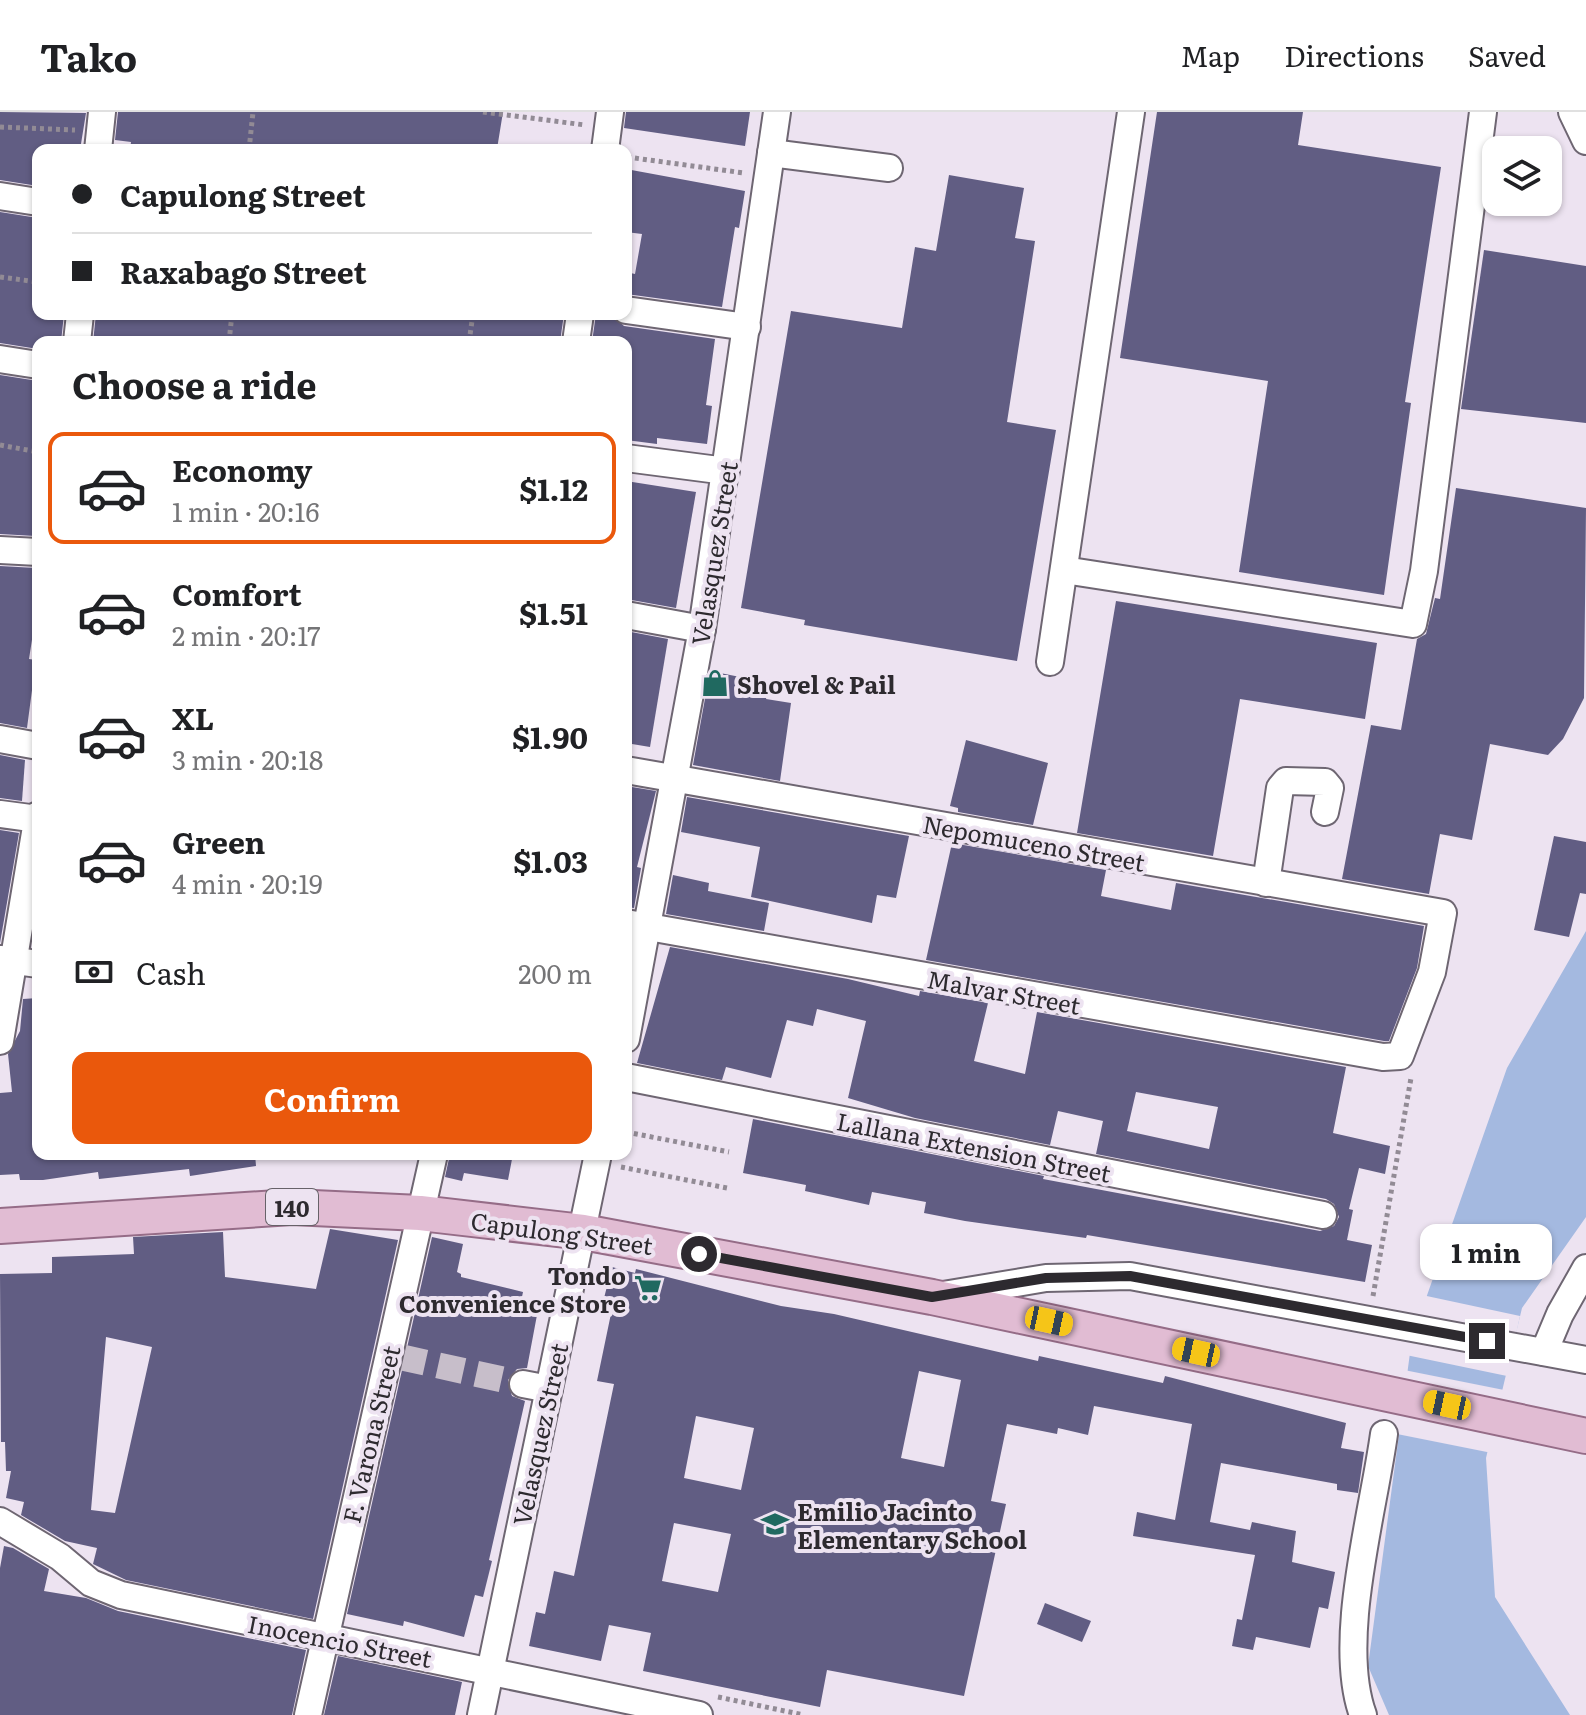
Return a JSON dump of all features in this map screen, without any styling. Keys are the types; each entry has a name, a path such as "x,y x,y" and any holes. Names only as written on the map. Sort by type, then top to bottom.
{"main road":[{"name":"Capulong Street","path":"0,1226 292,1207 420,1213 583,1232 932,1297 1586,1436"}],"street":[{"name":"Velasquez Street","path":"632,982 638,926 677,779 702,629 777,112"},
{"path":"1050,662 1131,112"},
{"path":"1064,570 1413,624 1424,571 1483,112"},
{"path":"1572,112 1586,141"},
{"path":"770,165 889,168"},
{"path":"0,196 32,201"},
{"path":"632,311 747,327"},
{"path":"0,359 32,364"},
{"path":"632,459 726,471"},
{"path":"0,550 32,552"},
{"path":"632,616 702,629"},
{"path":"0,739 32,745"},
{"name":"Nepomuceno Street","path":"632,771 1443,913 1432,972 1392,1056"},
{"path":"1266,883 1280,788 1286,781 1325,782 1330,788 1325,812"},
{"path":"0,814 32,817"},
{"path":"0,1041 17,961 32,858"},
{"name":"Malvar Street","path":"638,926 1392,1056"},
{"name":"Lallana Extension Street","path":"632,1078 1323,1215"},
{"name":"F. Varona Street","path":"308,1715 394,1356 433,1160"},
{"name":"Velasquez Street","path":"481,1715 491,1670 536,1386 583,1232 597,1160"},
{"path":"1544,1352 1560,1314 1586,1268"},
{"path":"932,1297 1046,1278 1130,1276 1586,1360"},
{"path":"1363,1715 1353,1674 1355,1609 1384,1434"},
{"name":"Inocencio Street","path":"0,1521 60,1557 91,1583 121,1595 699,1715"}],"path":[{"path":"250,144 253,112"},
{"path":"483,112 607,130"},
{"path":"0,127 100,131"},
{"path":"632,157 770,165"},
{"path":"0,277 32,281"},
{"path":"0,445 32,451"},
{"path":"1369,1320 1411,1075 1392,1056"},
{"path":"632,1133 729,1152"},
{"path":"606,1160 727,1188"}],"water":[{"path":"1586,931 1586,1217 1522,1308 1486,1458 1495,1597 1570,1715 1389,1715 1368,1666 1412,1338 1507,1068"}],"pier":[{"path":"1422,1295 1520,1316 1507,1376 1406,1355 1408,1337"},
{"path":"1404,1370 1504,1390 1492,1453 1397,1434"}],"building":[{"path":"0,112 86,113 81,144 32,144 32,185 0,180"},
{"path":"118,112 503,112 498,144 131,144 115,140"},
{"path":"626,112 750,112 745,146 624,128"},
{"path":"1157,112 1303,112 1298,145 1441,167 1405,402 1411,403 1384,595 1239,572 1268,381 1120,358"},
{"path":"632,170 745,191 739,228 735,227 722,307 632,295 632,273 635,274 642,234 632,233"},
{"path":"949,175 1024,188 1015,238 1035,241 1007,422 1056,430 1017,661 804,625 805,620 741,608 791,311 902,328 915,247 936,251"},
{"path":"0,212 32,217 32,320 63,320 62,336 32,336 32,348 0,343"},
{"path":"1484,250 1586,266 1586,423 1461,409"},
{"path":"95,320 563,320 561,336 94,336"},
{"path":"595,320 618,320 624,326 715,339 706,405 712,406 707,444 657,438 657,444 632,441 632,336 593,336"},
{"path":"0,375 32,380 32,536 0,534"},
{"path":"632,482 696,492 676,608 632,600"},
{"path":"1456,488 1586,508 1584,698 1563,739 1548,755 1490,744 1472,840 1440,834 1429,894 1342,879 1371,725 1401,730 1417,639 1426,634 1435,598 1440,599"},
{"path":"0,566 32,568 29,659 32,659 32,690 27,728 0,723"},
{"path":"1116,601 1377,643 1365,719 1240,699 1213,856 1077,833"},
{"path":"632,632 668,639 650,747 632,744"},
{"path":"710,671 770,683 766,699 791,703 780,781 693,765"},
{"path":"966,740 1048,763 1033,825 958,812 958,808 950,806"},
{"path":"0,755 25,760 22,801 0,798"},
{"path":"632,787 656,791 637,867 641,868 634,908"},
{"path":"687,797 909,836 896,898 877,895 872,923 751,897 760,847 681,832"},
{"path":"0,830 19,833 0,943"},
{"path":"1554,836 1586,842 1586,894 1580,893 1569,937 1534,930"},
{"path":"952,843 1106,870 1101,896 1171,910 1176,883 1424,926 1417,968 1389,1041 1384,1041 926,960"},
{"path":"673,875 709,883 708,891 769,903 764,931 666,914"},
{"path":"670,947 848,979 919,996 920,991 988,1003 974,1061 1025,1074 1037,1012 1346,1067 1333,1133 1390,1146 1385,1174 1359,1168 1349,1209 1353,1210 1347,1240 1372,1245 1365,1282 1087,1235 1086,1238 965,1221 924,1213 926,1202 872,1192 869,1205 805,1191 806,1185 743,1173 753,1119 1044,1176 1043,1179 1320,1231 1334,1226 1339,1217 1334,1204 1326,1199 1096,1154 1103,1121 1058,1111 1050,1145 915,1118 848,1098 866,1021 817,1009 813,1026 787,1020 771,1078 726,1067 722,1080 637,1063","holes":["1136,1092 1218,1107 1209,1149 1127,1131"]},
{"path":"32,998 32,1160 256,1160 256,1166 190,1176 189,1169 99,1179 98,1172 43,1180 20,1180 19,1174 0,1175 0,1093 12,1092 8,1054 20,1031 23,999"},
{"path":"449,1160 512,1160 508,1180 464,1173 462,1181 445,1177"},
{"path":"330,1229 398,1240 313,1619 126,1580 93,1564 97,1548 65,1541 21,1515 24,1502 6,1498 11,1471 6,1471 5,1442 1,1442 0,1274 52,1273 52,1257 134,1254 133,1237 223,1232 225,1277 316,1289","holes":["106,1337 152,1347 115,1513 91,1510"]},
{"path":"432,1237 463,1244 457,1272 461,1277 523,1292 519,1311 537,1315 527,1368 517,1369 508,1380 512,1396 525,1401 483,1597 475,1595 464,1637 404,1621 403,1626 347,1614"},
{"name":"Emilio Jacinto Elementary School","path":"612,1267 635,1273 636,1269 781,1306 834,1314 1038,1361 1039,1356 1163,1383 1165,1376 1346,1423 1341,1448 1364,1452 1358,1493 1337,1490 1337,1484 1221,1463 1210,1522 1250,1530 1252,1522 1296,1531 1292,1562 1335,1572 1328,1609 1319,1607 1310,1648 1256,1637 1253,1650 1232,1646 1237,1619 1242,1620 1255,1555 1133,1536 1137,1512 1175,1520 1192,1424 1094,1406 1088,1435 1058,1428 1057,1434 1007,1424 991,1501 1006,1504 964,1696 827,1670 820,1707 643,1671 651,1633 609,1625 601,1661 529,1646 536,1612 545,1614 554,1571 574,1576 614,1384 597,1381 613,1304 603,1302","holes":["919,1371 961,1380 944,1467 901,1458","696,1416 754,1428 741,1490 684,1478","674,1523 731,1534 718,1592 662,1581"]},
{"path":"4,1546 49,1569 44,1591 86,1598 118,1611 306,1650 292,1715 0,1715 0,1568"},
{"path":"1045,1603 1091,1621 1082,1642 1037,1624"},
{"path":"338,1656 462,1682 455,1715 324,1715"}],"tunnel":[{"path":"400,1357 523,1384"}],"place":[{"name":"Shovel & Pail","path":"715,683"},
{"name":"Tondo Convenience Store","path":"648,1288"},
{"name":"Emilio Jacinto Elementary School","path":"775,1524"}],"route":[{"path":"699,1254 932,1297 1046,1278 1130,1276 1487,1341"}]}
